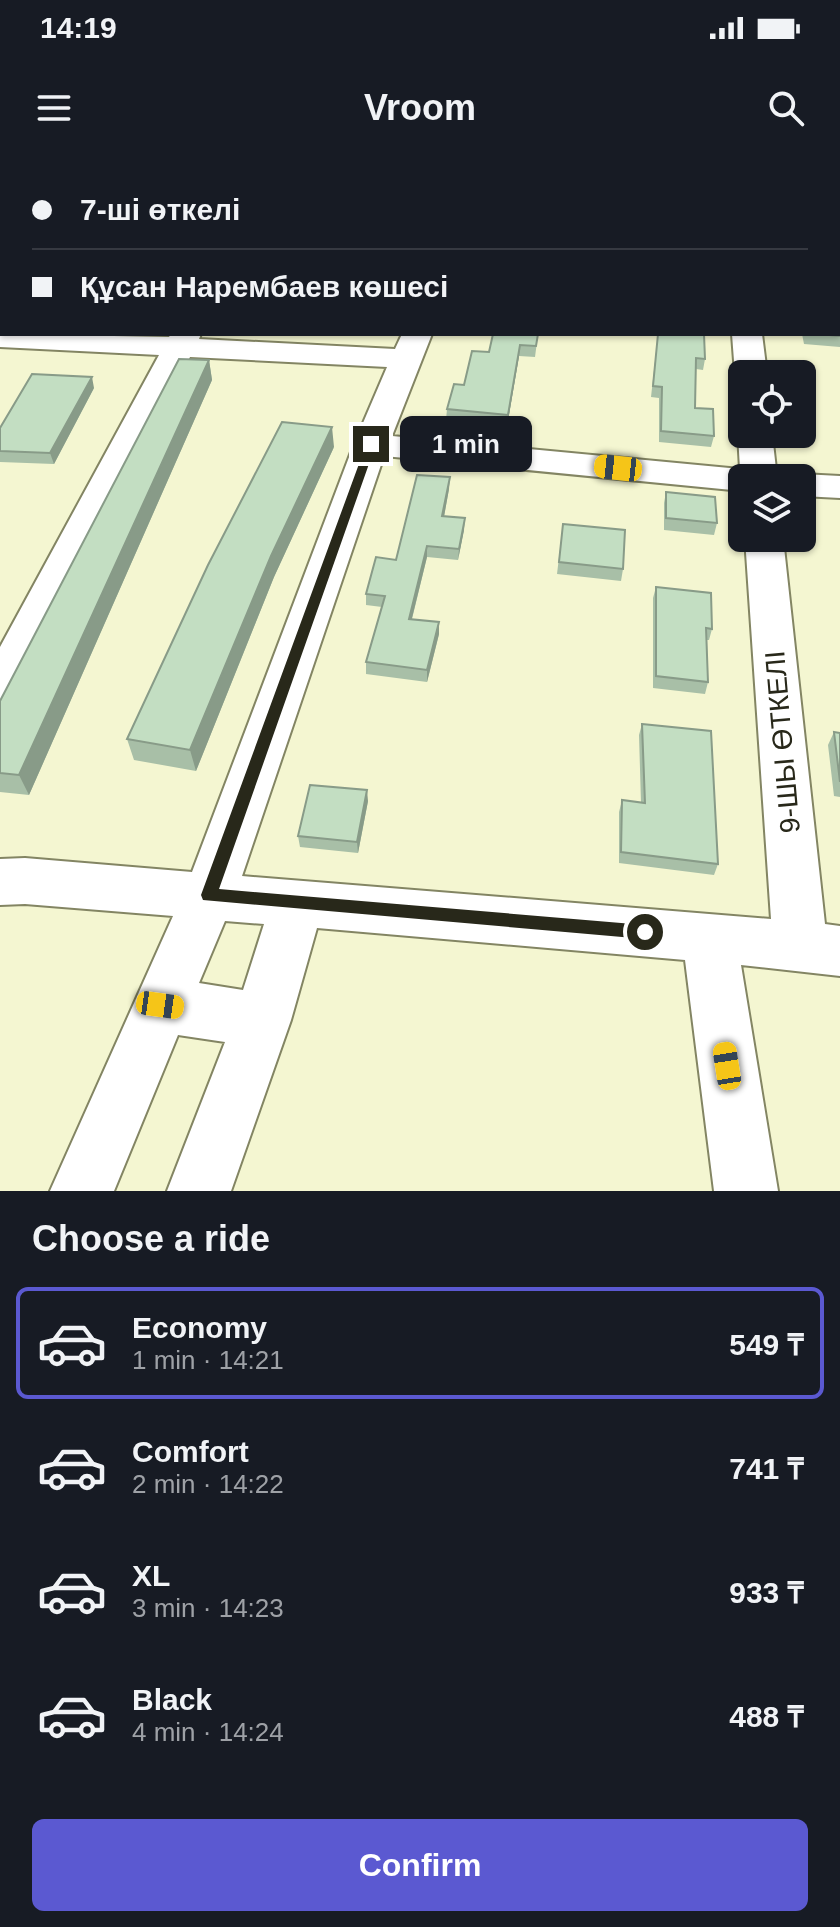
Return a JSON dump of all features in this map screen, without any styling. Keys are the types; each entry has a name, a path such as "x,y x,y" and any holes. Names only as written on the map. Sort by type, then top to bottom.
{"street":[{"path":"747,336 750,360"},
{"path":"0,338 412,347 371,444 209,895 82,1191"},
{"path":"0,688 184,340"},
{"path":"371,444 728,479"},
{"path":"816,486 840,487"},
{"name":"9-ШЫ ӨТКЕЛІ","path":"766,552 820,949"},
{"path":"0,882 25,881 209,895 820,949"},
{"path":"199,1191 262,1020 297,904"},
{"path":"709,937 746,1191"},
{"path":"160,1005 262,1020"}],"building":[{"path":"493,336 538,336 536,346 520,345 508,415 447,409 454,384 464,385 472,351 489,352"},
{"path":"658,336 704,336 705,359 696,358 695,408 713,409 714,436 661,431 662,387 653,386"},
{"path":"179,359 209,360 19,775 0,773 0,701"},
{"path":"32,374 92,377 50,453 0,451 0,428"},
{"path":"282,422 332,427 271,556 190,750 127,739 208,565"},
{"path":"417,475 450,477 442,516 465,518 459,549 427,546 409,619 439,622 427,670 366,662 385,596 366,594 376,557 396,560"},
{"path":"666,492 715,497 717,523 666,518"},
{"path":"563,524 625,530 623,569 559,562"},
{"path":"656,587 711,593 712,629 706,628 708,682 656,676"},
{"path":"642,724 711,731 718,864 621,852 622,800 645,803"},
{"path":"834,732 840,733 840,782"},
{"path":"310,785 367,790 357,842 298,836"}],"route":[{"path":"371,444 209,895 645,932"}]}
